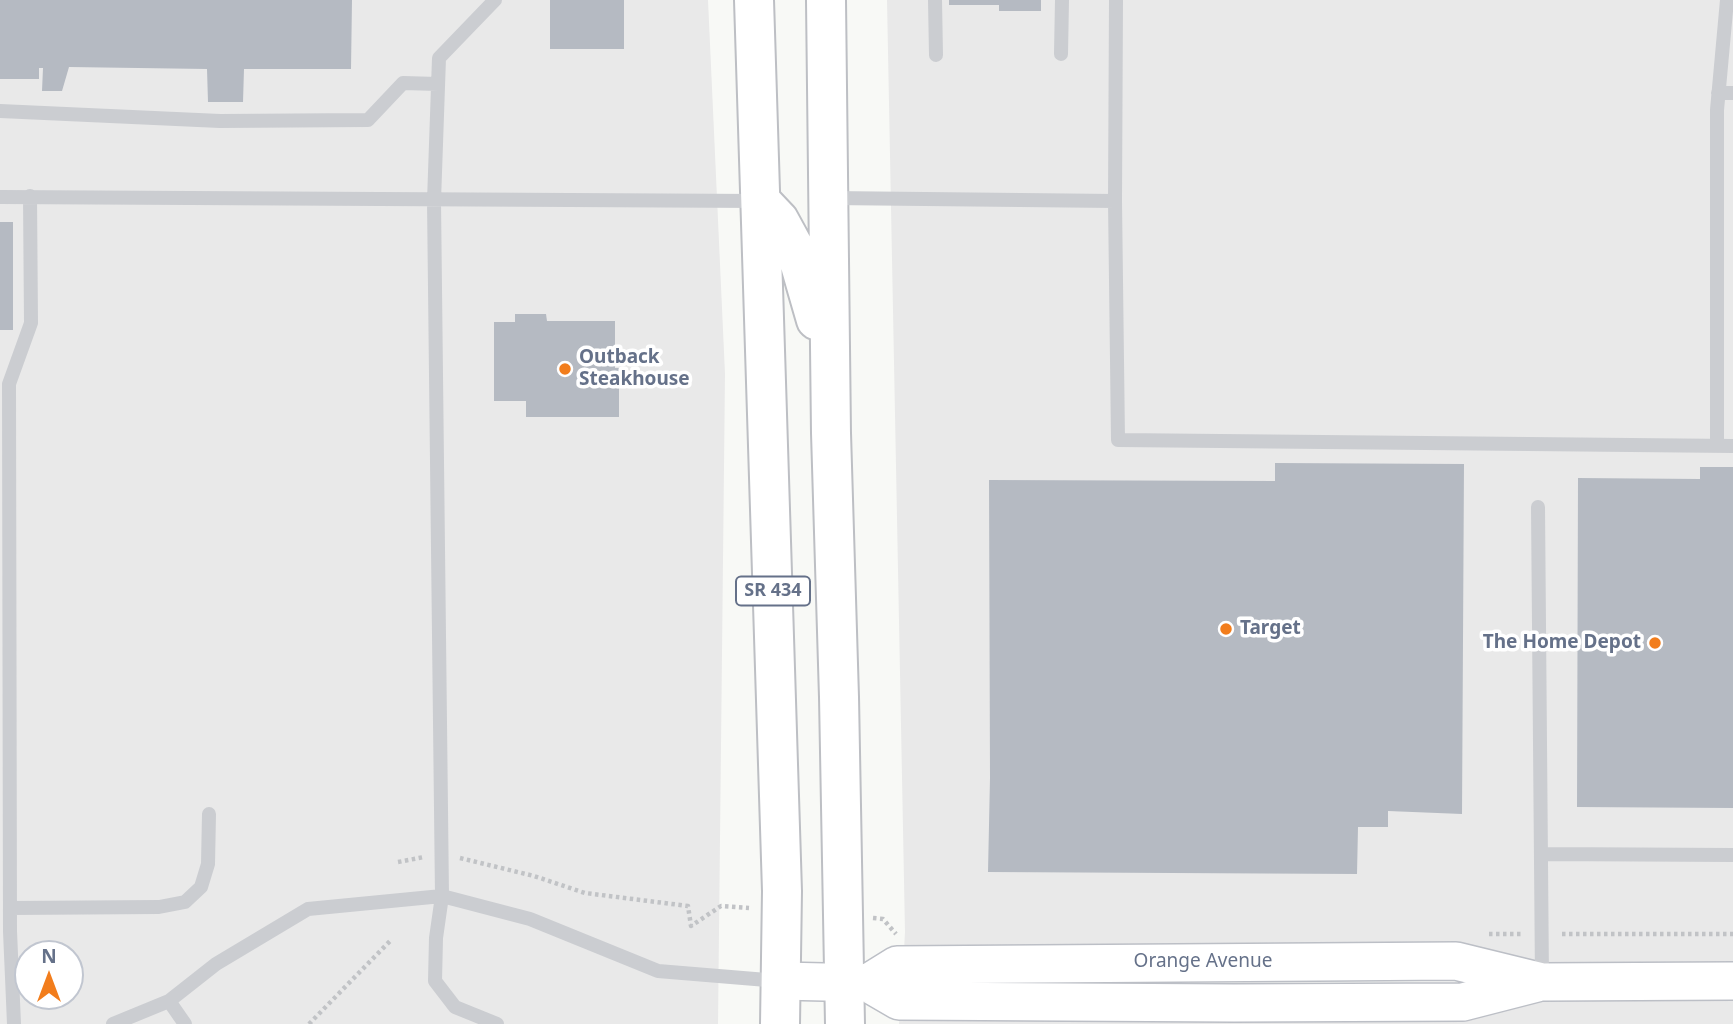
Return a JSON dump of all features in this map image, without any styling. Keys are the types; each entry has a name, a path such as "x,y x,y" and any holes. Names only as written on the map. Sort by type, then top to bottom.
{"main road":[{"name":"SR 434","path":"754,0 781,877 780,1024"},
{"name":"SR 434","path":"826,0 830,365 856,983 845,1024"},
{"path":"761,201 779,220 796,251 830,365"}],"street":[{"name":"Orange Avenue","path":"856,983 897,965 1443,961 1456,961 1542,982"},
{"name":"Orange Avenue","path":"781,981 856,983 899,1001 1234,1008 1463,1002 1542,982 1733,981"}],"lane":[{"path":"495,0 439,58 434,201 442,896 436,938 435,981 455,1007 497,1024"},
{"path":"935,0 936,55"},
{"path":"1061,54 1062,0"},
{"path":"1116,0 1118,440 1733,446"},
{"path":"1717,446 1727,0"},
{"path":"0,111 220,121 368,120 403,83 438,84"},
{"path":"14,1024 10,908 9,384 32,323 30,196"},
{"path":"0,197 761,201"},
{"path":"828,198 1115,201"},
{"path":"1538,507 1542,982"},
{"path":"10,908 159,907 185,902 201,887 208,864 209,814"},
{"path":"1541,854 1733,855"},
{"path":"113,1024 169,1001 216,964 308,909 442,896 530,919 658,971 781,981"},
{"path":"169,1001 185,1024"}],"path":[{"path":"398,862 427,857"},
{"path":"468,858 585,893 688,906 691,926 721,906"},
{"path":"309,1024 391,939"}],"shaded area":[{"path":"0,0 708,0 725,374 718,1024 0,1024"},
{"path":"887,0 1733,0 1733,966 903,968 905,932"},
{"path":"1733,998 1733,1024 899,1024 901,1000"}],"building":[{"path":"0,0 352,0 351,69 244,69 243,102 208,102 207,69 69,67 62,91 42,91 43,68 39,68 39,79 0,79"},
{"path":"550,0 624,0 624,49 550,49"},
{"path":"949,0 1041,0 1041,11 999,11 999,5 949,5"},
{"path":"0,222 13,222 13,330 0,330"},
{"path":"515,314 546,314 547,321 615,321 619,417 526,417 526,401 494,401 494,322 515,322"},
{"name":"Target","path":"1275,463 1464,464 1462,814 1388,811 1388,827 1358,827 1357,874 988,872 989,480 1275,481"},
{"name":"The Home Depot","path":"1700,467 1733,467 1733,808 1577,807 1578,478 1700,479"}],"place":[{"name":"Outback Steakhouse","path":"565,369"},
{"name":"Target","path":"1226,629"},
{"name":"The Home Depot","path":"1655,643"}]}
